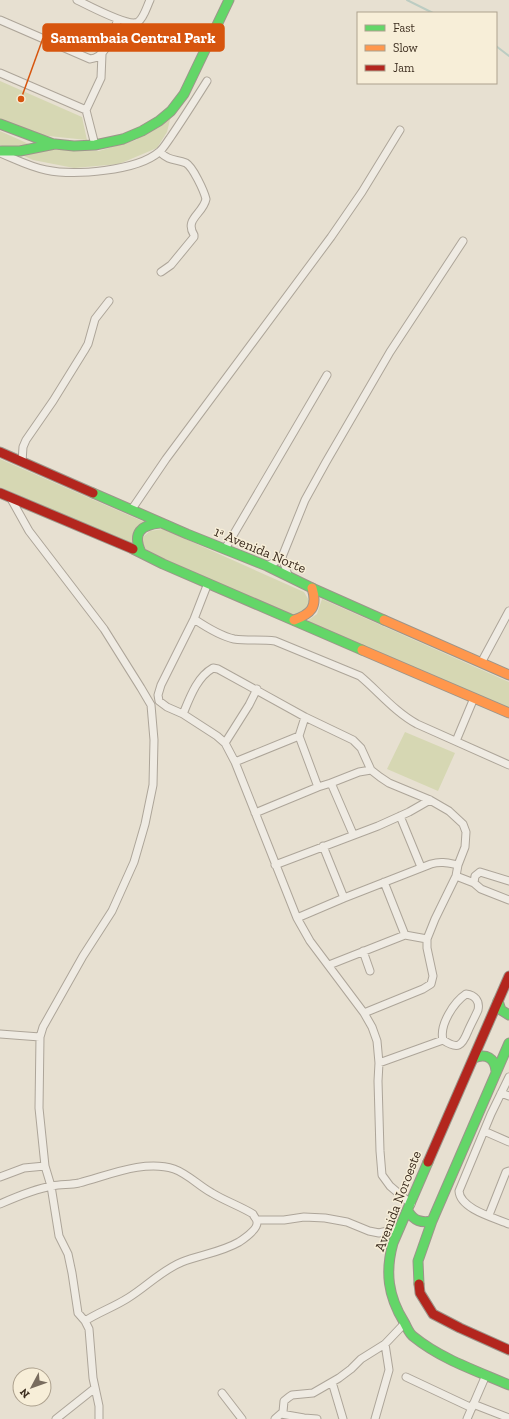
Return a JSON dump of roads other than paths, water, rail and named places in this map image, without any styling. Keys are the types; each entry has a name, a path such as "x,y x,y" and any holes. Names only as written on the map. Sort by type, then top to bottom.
{"street":[{"path":"77,0 130,23 138,22 142,18 150,0"},
{"path":"0,124 55,144 74,146 95,145 123,139 142,131 159,121 171,111 184,94 228,0"},
{"path":"95,145 86,110 101,78 102,54 118,19"},
{"path":"0,20 86,58 94,58 102,54"},
{"path":"0,73 86,110"},
{"path":"0,152 33,166 47,170 78,172 100,171 134,164 160,152 180,124 207,81"},
{"path":"132,509 176,446 331,237 362,192 400,130"},
{"path":"0,152 20,151 55,144"},
{"path":"160,152 165,158 190,166 206,199 204,205 191,223 191,230 194,237 171,265 161,272"},
{"path":"267,566 282,557 307,495 390,352 463,241"},
{"path":"22,462 23,447 26,440 53,401 84,351 88,344 95,319 109,301"},
{"path":"225,549 327,375"},
{"name":"1ᵃ Avenida Norte","path":"0,452 132,509 160,523 288,575 312,588 509,675"},
{"path":"0,492 509,713"},
{"path":"10,497 29,531 104,629 151,705 154,740 153,785 145,824 134,862 112,911 83,956 43,1027 40,1037 39,1108 45,1166 51,1186 59,1236 68,1254 78,1313 85,1321 89,1329 95,1388 99,1406 99,1419"},
{"path":"141,552 137,544 137,535 145,526 160,523"},
{"path":"282,557 288,575"},
{"path":"208,583 194,619 161,685 158,695 159,701 167,707 183,714 217,736 225,743 235,762 297,918 310,941 364,1013 372,1027 377,1041 382,1175 410,1208 413,1218 418,1222 432,1220"},
{"path":"294,620 305,616 312,608 315,600 312,588"},
{"path":"481,663 509,611"},
{"path":"194,619 225,636 244,640 261,639 275,641 360,676 404,717 509,765"},
{"path":"183,714 200,679 213,668 225,672 305,717 353,740 361,748 371,770 389,783 430,800 448,810 463,824 466,832 465,847 458,865 456,876 438,912 427,939 427,948 433,969 431,984 423,989 364,1013"},
{"path":"225,743 257,690"},
{"path":"456,742 474,698"},
{"path":"151,705 159,701"},
{"path":"305,717 299,736 318,786"},
{"path":"235,762 299,736"},
{"path":"255,813 318,786 332,783 359,772 371,770"},
{"path":"332,783 353,834"},
{"path":"275,865 400,816 430,800"},
{"path":"400,816 421,867"},
{"path":"323,846 344,898"},
{"path":"297,918 421,867 438,862 458,865"},
{"path":"474,883 475,876 480,872 509,881"},
{"path":"456,876 474,883 481,889 509,900"},
{"path":"384,882 405,935"},
{"path":"329,965 405,935 427,939"},
{"path":"363,951 370,971"},
{"name":"Avenida Noroeste","path":"509,976 429,1158 410,1208 393,1243 390,1254 388,1276 396,1309 412,1336 435,1352 509,1385"},
{"path":"466,994 474,996 479,1005 464,1042 456,1046 443,1040 443,1029 455,1002 466,994"},
{"path":"498,1001 501,1010 509,1016"},
{"path":"0,1034 40,1037"},
{"path":"379,1063 443,1040"},
{"path":"509,1043 432,1220 418,1261 420,1292 433,1314 509,1350"},
{"path":"474,1058 478,1056 487,1056 494,1062 496,1071"},
{"path":"509,1077 459,1190 459,1194 464,1203 470,1208 509,1224"},
{"path":"501,1094 509,1096"},
{"path":"484,1131 509,1142"},
{"path":"0,1177 24,1168 45,1166"},
{"path":"0,1204 51,1186 71,1185 109,1173 148,1166 173,1169 211,1193 253,1214 257,1220 255,1229 240,1242 181,1262 161,1274 128,1298 85,1321"},
{"path":"489,1215 508,1170"},
{"path":"257,1220 284,1220 304,1217 325,1218 347,1222 369,1232 379,1233 400,1228"},
{"path":"278,1417 283,1412 284,1401 289,1397 292,1395 313,1393 332,1382 351,1369 362,1359 385,1344 404,1324"},
{"path":"375,1419 389,1370 385,1344"},
{"path":"467,1419 486,1375"},
{"path":"406,1377 473,1406 506,1418"},
{"path":"332,1382 343,1419"},
{"path":"56,1419 95,1388"},
{"path":"222,1392 242,1419"},
{"path":"278,1417 317,1419"}],"waterway":[{"path":"407,0 431,12"},
{"path":"497,47 509,56"}],"place":[{"name":"Samambaia Central Park","path":"21,99"}]}
